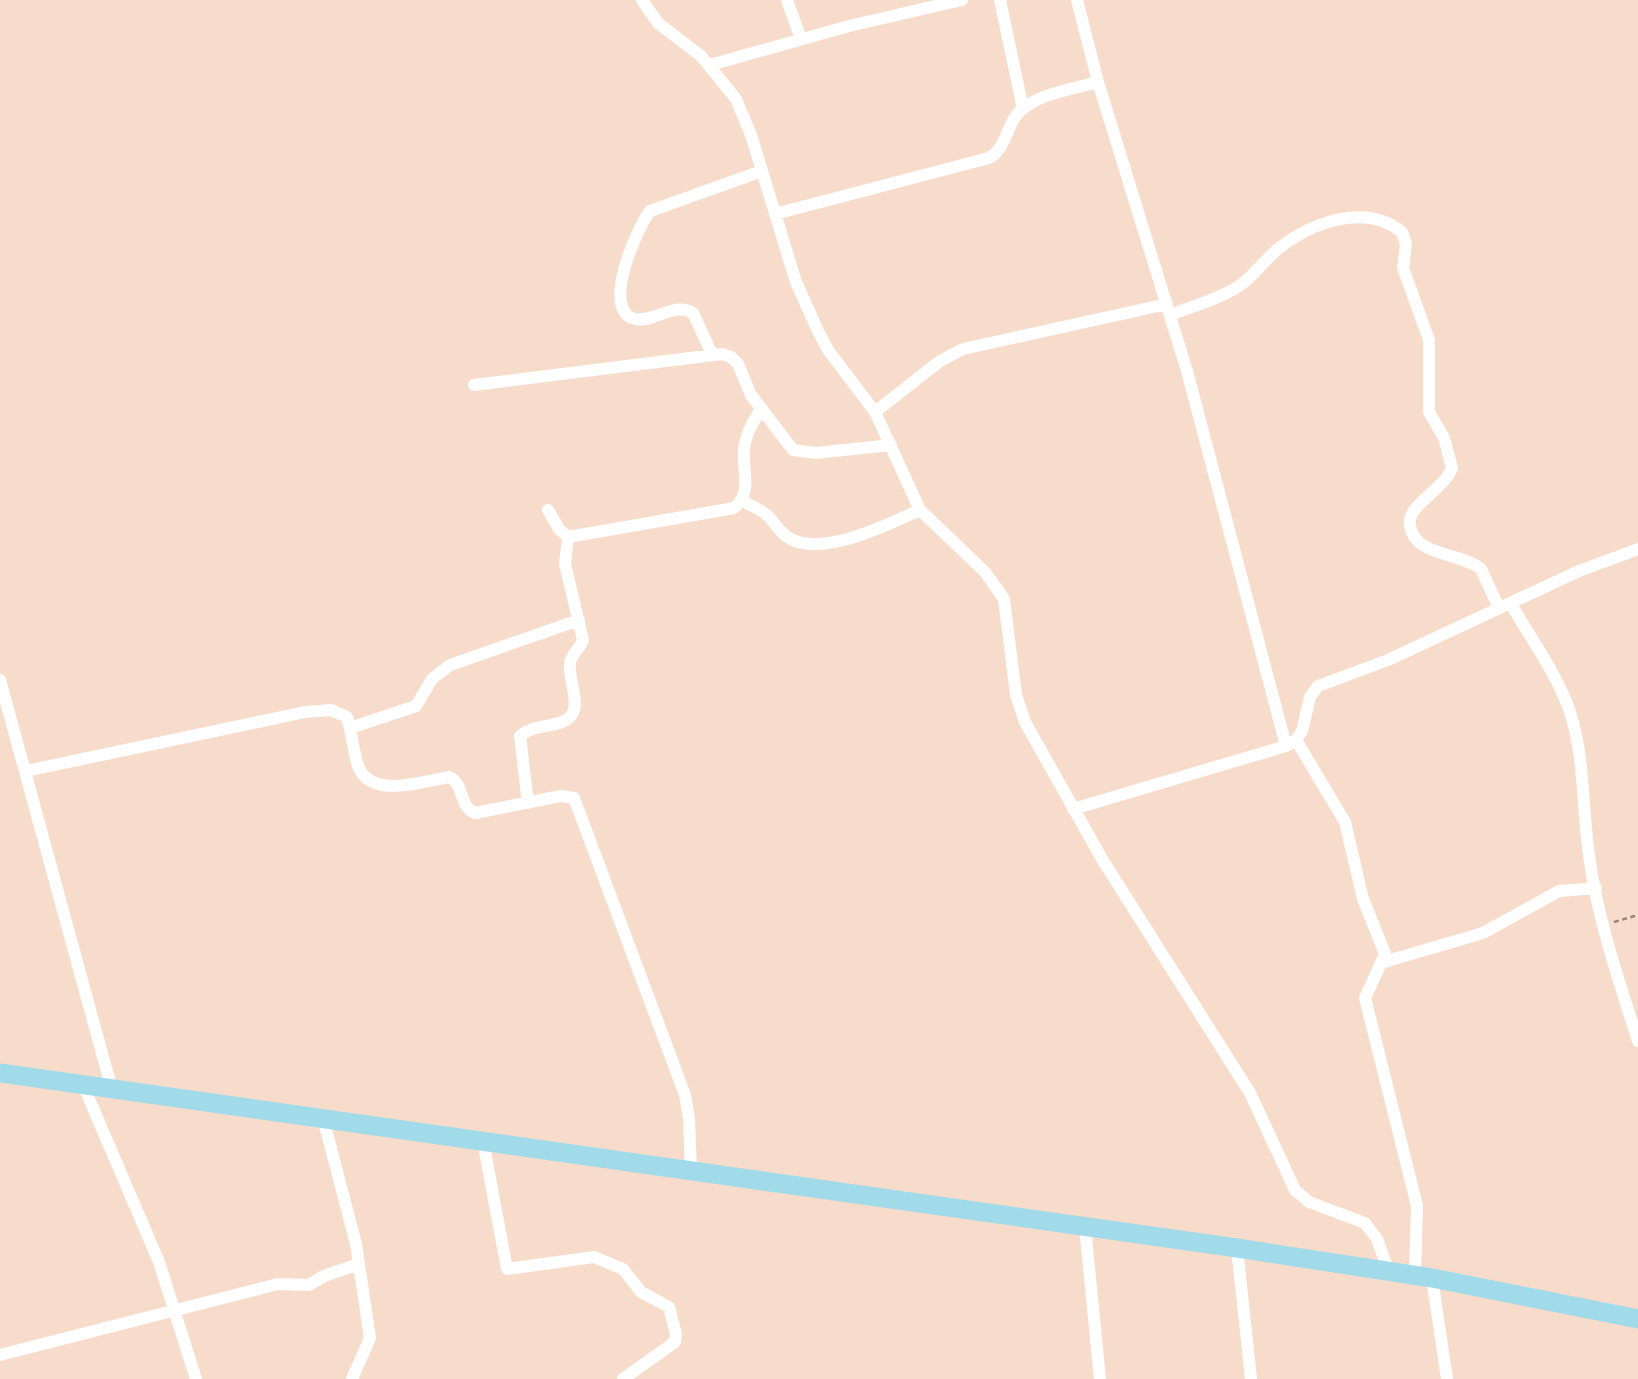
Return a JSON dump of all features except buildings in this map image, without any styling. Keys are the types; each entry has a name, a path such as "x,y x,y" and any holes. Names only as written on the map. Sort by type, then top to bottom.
{"main road":[{"path":"0,1073 1237,1248 1423,1277 1638,1320"}],"street":[{"path":"642,0 658,23 710,65 736,99 762,171 796,282 817,329 828,350 875,412 920,510 985,572 1004,599 1020,707 1073,809 1188,1000 1250,1093 1295,1190 1309,1202 1365,1223 1377,1239 1389,1272"},
{"path":"787,0 801,39"},
{"path":"710,65 801,39 962,0"},
{"path":"1000,0 1023,109"},
{"path":"1077,0 1098,82 1169,309 1291,743 1345,822 1363,899 1383,944 1384,962 1365,998 1417,1206 1423,1277 1447,1379"},
{"path":"775,214 989,158 1001,148 1015,117 1023,109 1046,98 1098,82"},
{"path":"712,355 693,313 688,310 680,309 640,319 625,313 620,305 621,281 642,221 650,211 762,171"},
{"path":"875,412 940,361 963,349 1169,309 1240,285 1279,248 1323,223 1355,218 1384,223 1402,232 1406,244 1403,268 1429,340 1427,403 1448,448 1452,467 1443,485 1413,509 1409,519 1410,529 1421,544 1466,560 1480,569 1557,683 1570,713 1595,888 1638,1041"},
{"path":"474,385 669,363 712,355 732,357 761,409 786,442 802,453 891,445"},
{"path":"548,510 559,530 568,537 652,520 721,511 742,501 746,491 746,440 761,409"},
{"path":"742,501 769,517 785,536 802,543 831,542 871,531 920,510"},
{"path":"528,803 520,736 533,728 564,722 573,714 569,666 583,640 565,564 568,537"},
{"path":"1073,809 1291,743 1306,720 1310,697 1318,687 1388,660 1578,571 1638,549"},
{"path":"350,728 408,711 416,706 432,679 450,665 579,620"},
{"path":"0,680 112,1090"},
{"path":"26,771 305,712 342,712 350,728 362,775 374,783 409,785 449,777 458,785 465,806 475,813 561,796 574,797 685,1096 689,1119 691,1171"},
{"path":"1384,962 1483,933 1559,891 1595,888"},
{"path":"84,1087 159,1262 196,1379"},
{"path":"323,1118 347,1206 359,1264 370,1343 352,1379"},
{"path":"483,1141 507,1269 582,1256 594,1257 624,1269 641,1292 669,1307 676,1334 675,1342 623,1379"},
{"path":"1085,1227 1100,1379"},
{"path":"1237,1248 1251,1379"},
{"path":"0,1355 278,1284 309,1285 324,1276 359,1264"}],"path":[{"path":"1604,925 1638,915"}]}
